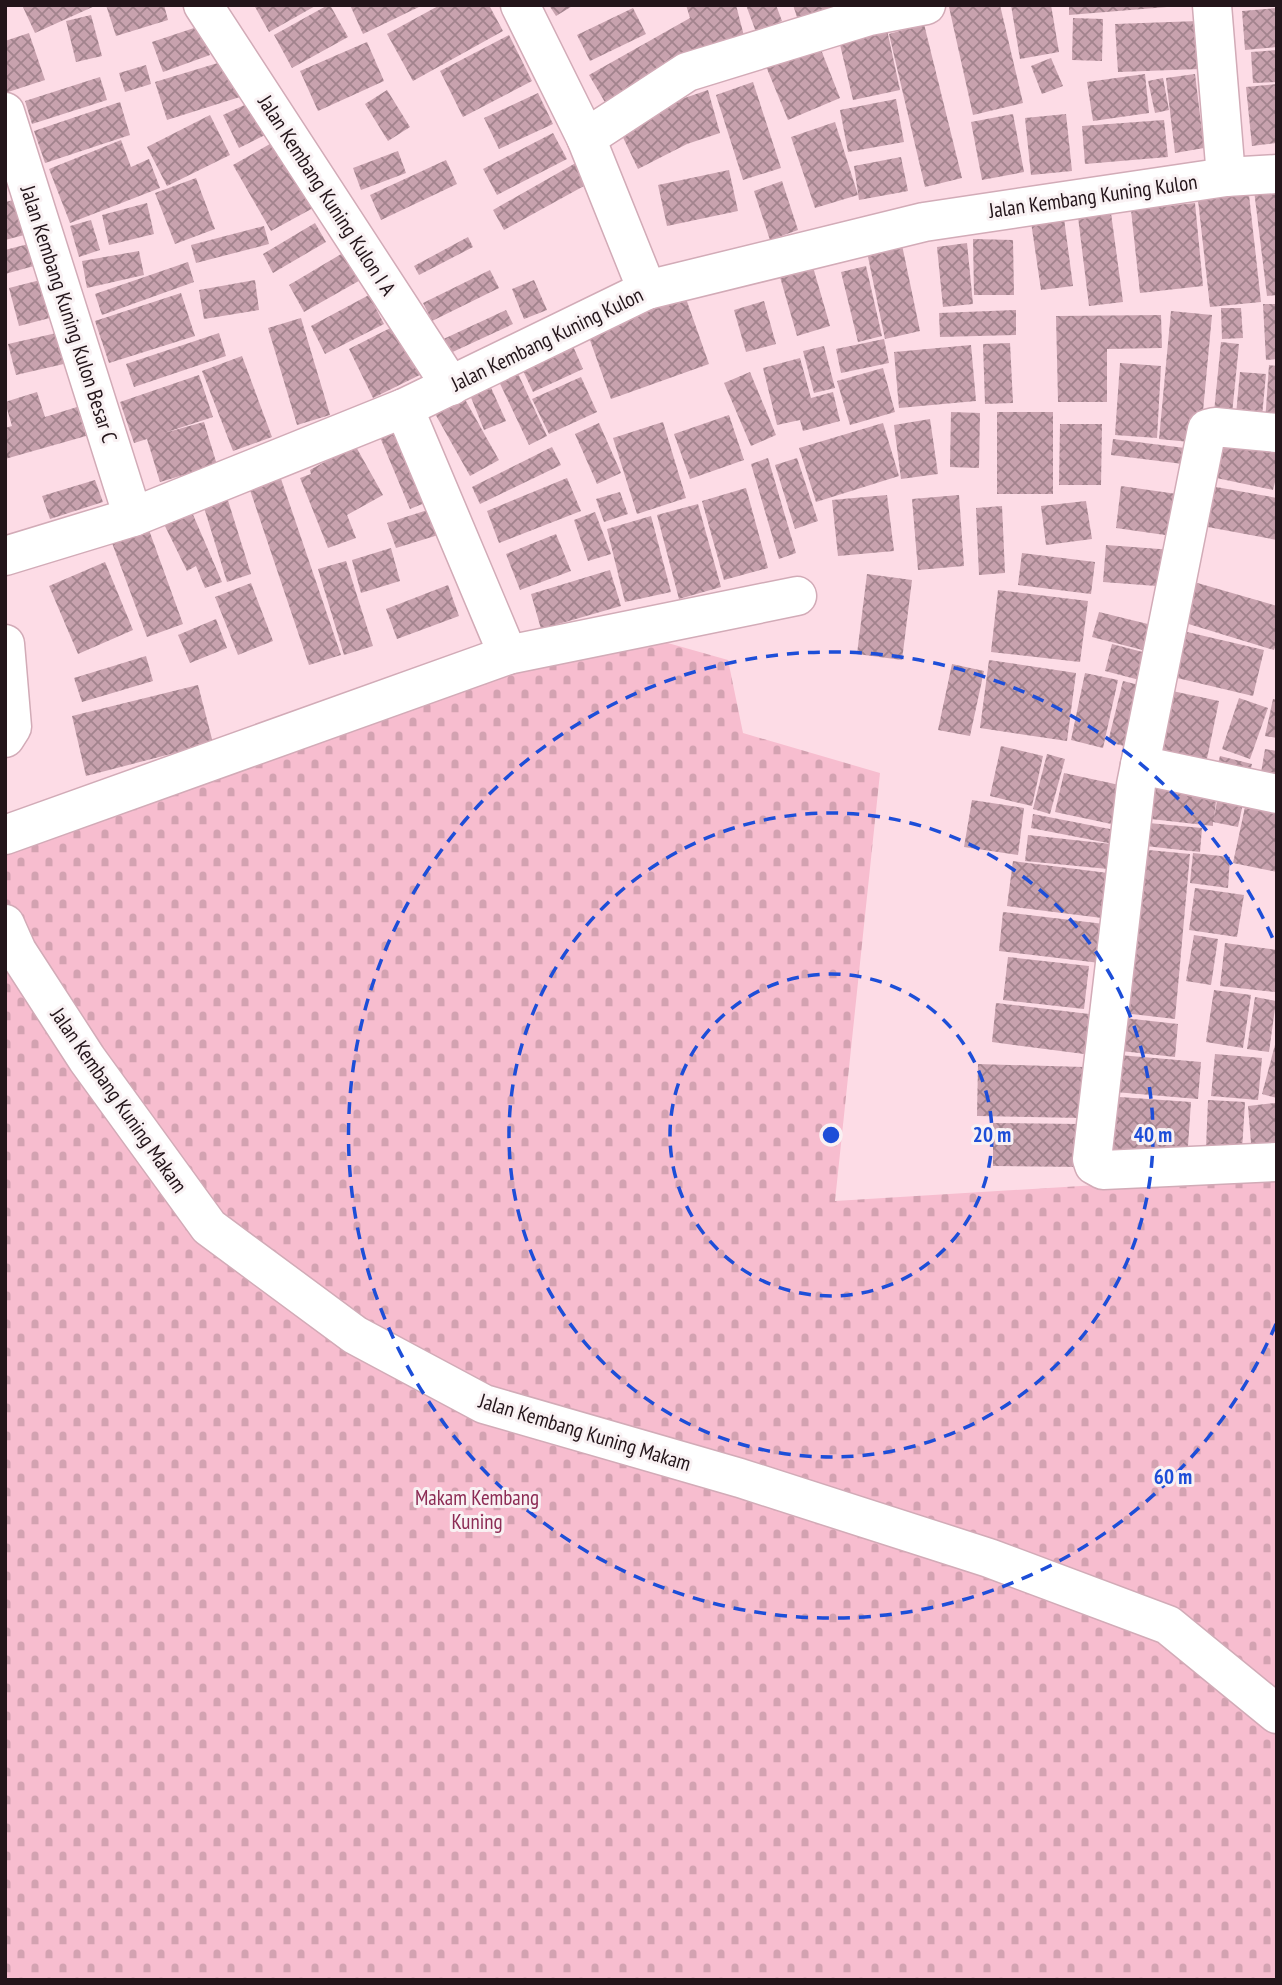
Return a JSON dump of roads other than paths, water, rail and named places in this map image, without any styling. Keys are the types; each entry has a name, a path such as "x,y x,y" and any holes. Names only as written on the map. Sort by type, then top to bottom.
{"street":[{"name":"Jalan Kembang Kuning Kulon I A","path":"203,5 451,386"},
{"path":"520,5 586,138 647,289"},
{"path":"586,138 687,72 869,16 926,5"},
{"path":"1212,5 1226,177"},
{"name":"Jalan Kembang Kuning Kulon Besar C","path":"5,112 133,517"},
{"name":"Jalan Kembang Kuning Kulon","path":"5,556 133,517 404,408 647,289 924,222 1226,177 1277,174"},
{"path":"404,408 508,655"},
{"path":"1277,433 1215,427 1207,429 1140,765 1094,1165 1103,1170 1277,1163"},
{"path":"5,835 508,655 797,596"},
{"path":"5,644 8,732"},
{"path":"1140,765 1277,794"},
{"name":"Jalan Kembang Kuning Makam","path":"9,945 87,1059 209,1227 355,1335 484,1404 740,1478 989,1558 1168,1625 1277,1714"}],"park label":[{"name":"Makam Kembang Kuning","path":"477,1509"}]}
